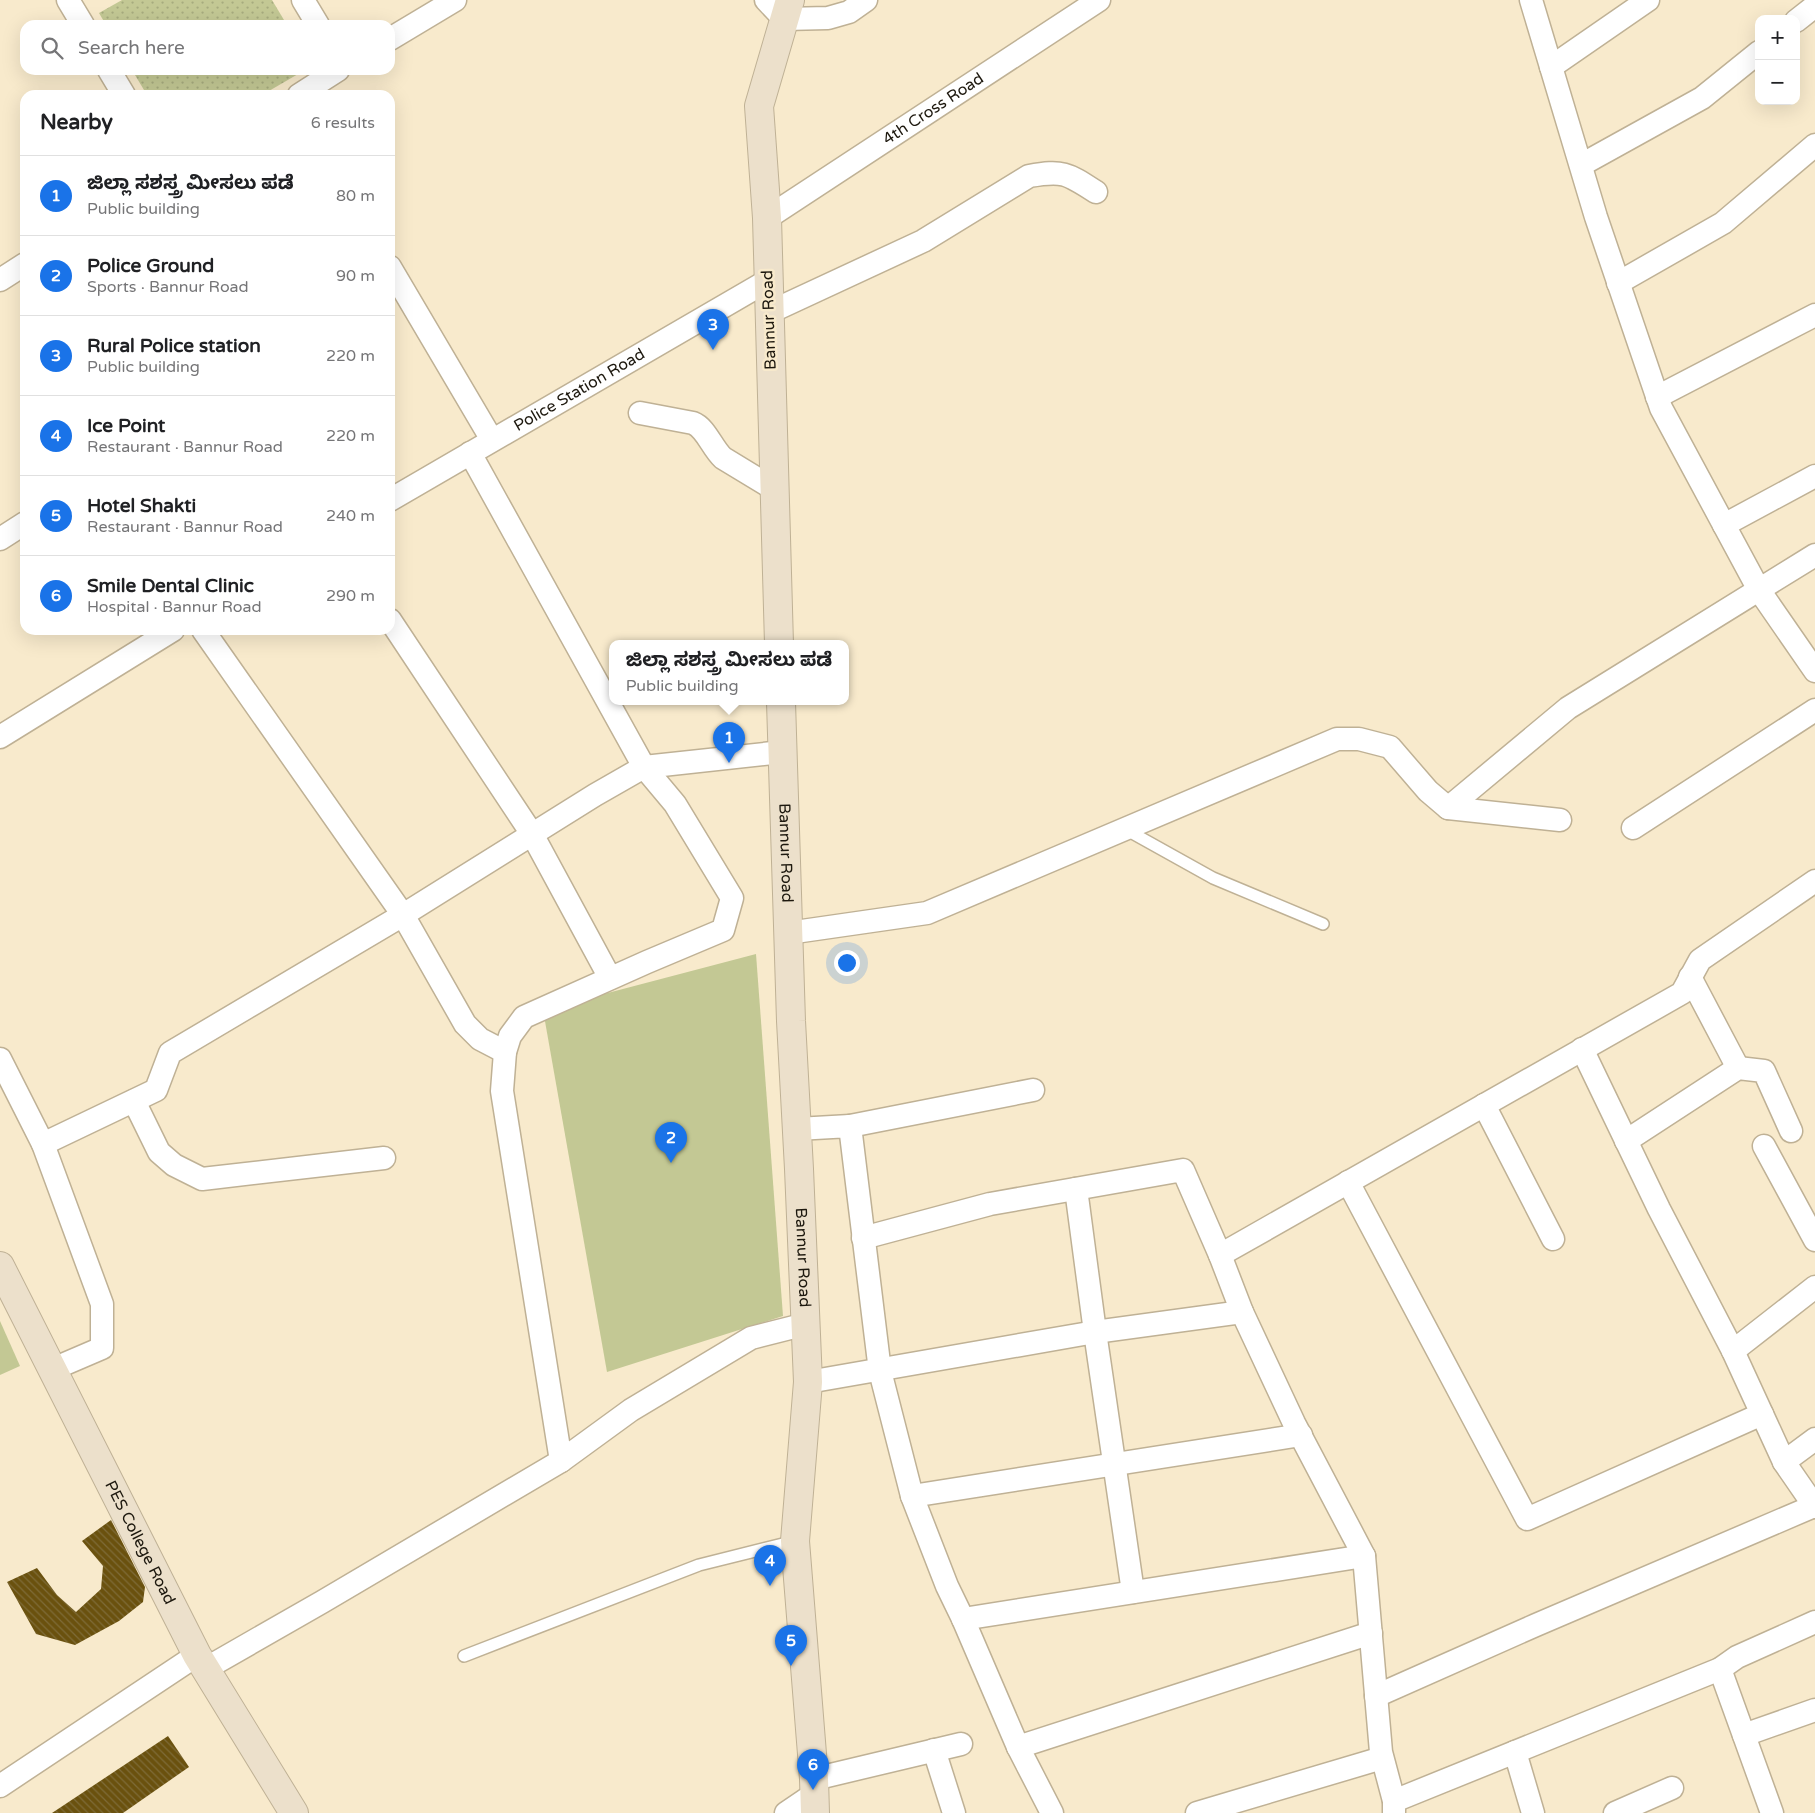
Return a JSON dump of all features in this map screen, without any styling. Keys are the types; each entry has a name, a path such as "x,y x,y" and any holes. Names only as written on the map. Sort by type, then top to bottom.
{"main road":[{"name":"Bannur Road","path":"779,640 767,281 767,218 759,106 780,6"},
{"name":"Bannur Road","path":"781,705 788,933 808,1382 795,1541 814,1795"},
{"name":"PES College Road","path":"0,1266 201,1662 294,1813"}],"street":[{"path":"68,0 80,20"},
{"path":"303,0 315,20"},
{"path":"395,36 456,0"},
{"path":"780,6 828,18 849,12 866,0"},
{"name":"4th Cross Road","path":"767,218 1099,0"},
{"path":"1531,0 1618,283 1661,408 1759,590 1815,671"},
{"path":"1551,67 1648,0"},
{"path":"1800,19 1815,6"},
{"path":"1581,165 1702,98 1755,55"},
{"path":"112,75 121,90"},
{"path":"306,90 330,75"},
{"path":"1618,283 1723,223 1815,145"},
{"path":"768,314 923,241 1028,176 1049,172 1070,175 1096,192"},
{"path":"0,280 20,267"},
{"path":"395,275 492,440"},
{"name":"Police Station Road","path":"395,497 767,281"},
{"path":"1657,398 1815,315"},
{"path":"640,413 699,425 722,458 774,489"},
{"path":"470,453 609,703"},
{"path":"1724,525 1815,476"},
{"path":"0,539 20,526"},
{"path":"1448,808 1568,708 1815,555"},
{"path":"395,628 532,834 610,978"},
{"path":"0,737 165,635"},
{"path":"207,635 403,915 465,1024 480,1039 505,1052"},
{"path":"561,1461 502,1092 505,1052 510,1036 524,1017 723,930 732,898 675,804 644,766 610,705"},
{"path":"1633,828 1815,710"},
{"path":"788,933 927,913 1337,739 1360,739 1390,747 1428,790 1448,808 1560,820"},
{"path":"43,1144 156,1090 170,1053 403,915 644,766 782,752"},
{"path":"1220,1255 1682,992 1700,960 1813,888"},
{"path":"1690,977 1738,1068"},
{"path":"1376,1696 1536,1625 1815,1507 1784,1462 1733,1351 1659,1209 1582,1049"},
{"path":"0,1059 43,1144 102,1304 102,1348 52,1369"},
{"path":"1626,1141 1738,1068 1764,1071 1791,1131"},
{"path":"797,1129 850,1126 1033,1090"},
{"path":"134,1100 159,1152 174,1166 202,1179 384,1158"},
{"path":"1484,1105 1554,1239"},
{"path":"850,1126 880,1371 912,1496 947,1586 1018,1748 1052,1813"},
{"path":"1764,1146 1815,1240"},
{"path":"863,1238 990,1204 1183,1170 1220,1255 1242,1312 1300,1435 1364,1556 1382,1758 1394,1807 1515,1752 1720,1669 1736,1657 1815,1622"},
{"path":"1348,1182 1527,1519 1762,1414"},
{"path":"1076,1189 1133,1592"},
{"path":"1733,1351 1815,1287"},
{"path":"808,1382 880,1371 1095,1332 1242,1312"},
{"path":"0,1786 201,1662 322,1602 561,1461 630,1410 751,1338 806,1324"},
{"path":"912,1496 1300,1435"},
{"path":"1784,1462 1815,1439"},
{"path":"963,1619 1364,1556"},
{"path":"1018,1748 1371,1633"},
{"path":"1720,1669 1772,1813"},
{"path":"1744,1735 1815,1710"},
{"path":"786,1813 814,1795 934,1750 961,1744"},
{"path":"934,1750 954,1813"},
{"path":"1515,1752 1533,1813"},
{"path":"1197,1813 1382,1758"},
{"path":"1615,1813 1672,1788"}],"lane":[{"path":"1124,829 1213,878 1323,924"},
{"path":"464,1656 698,1565 795,1541"}],"green space":[{"path":"122,0 272,0 284,20 103,20 99,13"},
{"path":"135,75 296,75 271,90 144,90"},
{"path":"756,954 783,1316 607,1372 543,1010"},
{"path":"0,1321 20,1366 0,1375"}],"building":[{"path":"111,1520 145,1587 143,1602 119,1621 75,1645 36,1634 7,1582 37,1568 57,1595 76,1612 101,1589 103,1566 82,1541"},
{"path":"168,1736 189,1767 123,1813 52,1813"}],"place":[{"name":"Rural Police station","path":"713,350"},
{"name":"ಜಿಲ್ಲಾ ಸಶಸ್ತ್ರ ಮೀಸಲು ಪಡೆ","path":"729,763"},
{"name":"Police Ground","path":"671,1163"},
{"name":"Ice Point","path":"770,1586"},
{"name":"Hotel Shakti","path":"791,1666"},
{"name":"Smile Dental Clinic","path":"813,1790"}]}
